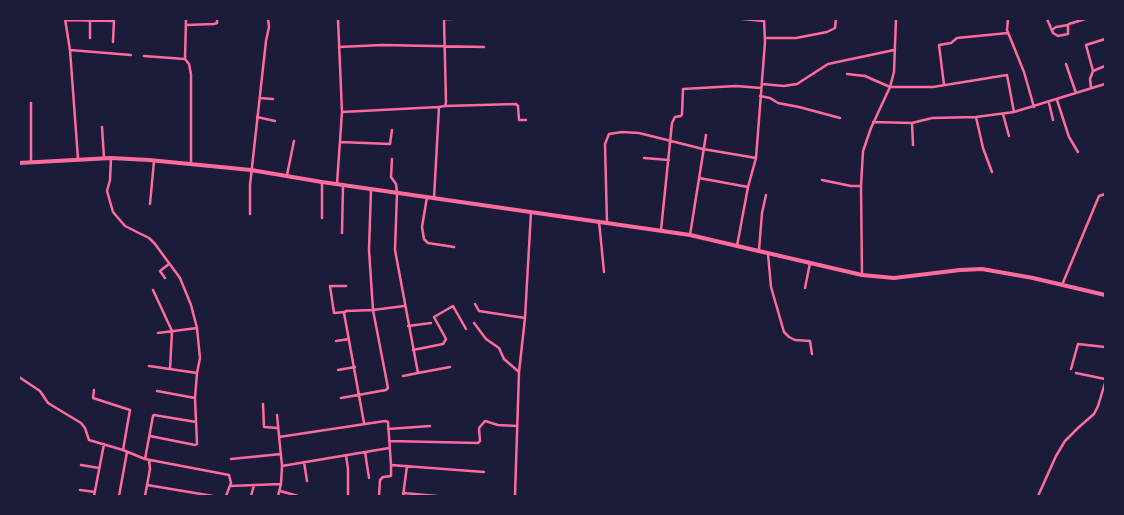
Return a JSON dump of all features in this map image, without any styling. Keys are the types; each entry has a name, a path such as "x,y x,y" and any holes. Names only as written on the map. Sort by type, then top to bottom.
{"main road":[{"path":"19,162 110,158 251,170 322,182 661,230 768,252 862,275 894,278 982,269 1010,273 1105,295"}],"street":[{"path":"186,19 186,59 192,74 191,164"},
{"path":"186,25 217,24 217,19"},
{"path":"250,214 251,170 269,27 268,19"},
{"path":"337,184 342,112 338,19"},
{"path":"445,106 444,19 452,19"},
{"path":"737,246 748,187 756,158 765,38 764,20 744,19"},
{"path":"765,38 796,38 827,32 835,28 836,19"},
{"path":"862,275 861,186 863,151 894,72 896,19"},
{"path":"1008,19 1008,33 1024,72 1034,107"},
{"path":"1047,19 1054,36 1066,35 1068,25"},
{"path":"1052,30 1056,27 1085,19"},
{"path":"78,159 70,50 65,20 114,20 113,42"},
{"path":"90,20 90,38"},
{"path":"944,85 939,45 951,43 957,38 1008,33"},
{"path":"1094,71 1086,45 1105,39"},
{"path":"339,47 484,47"},
{"path":"70,50 130,55"},
{"path":"762,84 784,86 797,84 828,64 894,50"},
{"path":"144,56 186,59"},
{"path":"1066,64 1076,93"},
{"path":"1092,88 1090,79 1094,71 1105,66"},
{"path":"847,74 867,76 890,86 944,85 1007,75 1014,112"},
{"path":"873,122 912,122 932,118 1003,114 1049,103 1105,84"},
{"path":"661,230 673,119 682,114 683,89 736,86 761,88"},
{"path":"760,96 770,98 778,103 840,118"},
{"path":"260,98 273,99"},
{"path":"1058,100 1069,137 1078,152"},
{"path":"31,103 31,162"},
{"path":"1049,103 1053,120"},
{"path":"342,112 516,104 518,106 518,120 526,120"},
{"path":"434,198 439,108"},
{"path":"1003,114 1009,136"},
{"path":"257,117 275,121"},
{"path":"976,117 983,148 992,172"},
{"path":"912,122 913,146"},
{"path":"102,126 104,158"},
{"path":"340,142 390,144 392,142 392,130"},
{"path":"607,223 605,144 608,134 622,132 639,133 703,149 756,158"},
{"path":"690,235 706,135"},
{"path":"287,175 294,141"},
{"path":"110,158 110,180 107,191 113,212 125,226 149,238 155,244 184,284 197,328 200,358 195,398 197,444 150,436"},
{"path":"644,158 669,160"},
{"path":"392,159 391,177 396,184 395,250 418,373"},
{"path":"150,204 154,161"},
{"path":"699,178 748,187"},
{"path":"822,180 851,186 861,186"},
{"path":"322,182 322,218"},
{"path":"342,233 343,185"},
{"path":"341,398 386,390 388,388 373,310 369,250 371,189"},
{"path":"1062,285 1099,196 1105,194"},
{"path":"759,250 762,213 766,195"},
{"path":"426,197 422,227 424,239 428,243 454,246"},
{"path":"515,496 519,372 525,318 531,212"},
{"path":"599,221 604,272"},
{"path":"768,252 772,287 784,332 792,339 810,341 812,354"},
{"path":"805,288 810,263"},
{"path":"165,278 160,271 169,264"},
{"path":"346,286 330,286 334,313 404,306"},
{"path":"153,290 172,331 170,369"},
{"path":"475,304 479,311 525,318"},
{"path":"413,350 443,344 446,339 434,317 453,306 466,329"},
{"path":"345,312 364,423"},
{"path":"408,326 431,323"},
{"path":"474,323 486,338 499,348 504,359 519,372"},
{"path":"158,333 197,328"},
{"path":"336,341 349,339"},
{"path":"1071,369 1078,344 1105,347"},
{"path":"149,366 197,373"},
{"path":"338,370 355,367"},
{"path":"403,376 450,367"},
{"path":"1038,496 1065,441 1094,414 1104,395 1105,381 1076,373"},
{"path":"19,377 40,391 48,403 81,423 89,440 147,459 227,474 231,479 226,496"},
{"path":"94,390 93,398 130,410 119,496"},
{"path":"158,391 195,398"},
{"path":"263,404 264,427 278,428"},
{"path":"145,496 150,465 147,459 154,415 196,422"},
{"path":"277,415 282,466 278,496"},
{"path":"280,438 364,423 386,421 390,441 391,476 382,477 380,480 379,496"},
{"path":"390,441 478,444 480,441 480,428 485,421 498,425 517,426"},
{"path":"388,429 430,426"},
{"path":"80,490 95,494 104,444"},
{"path":"282,466 390,448"},
{"path":"365,452 369,478"},
{"path":"231,459 281,454"},
{"path":"345,455 348,469 348,496"},
{"path":"304,462 307,481"},
{"path":"391,464 484,472"},
{"path":"81,465 100,468"},
{"path":"407,466 403,494 437,496"},
{"path":"230,486 281,484"},
{"path":"146,485 213,496"},
{"path":"251,496 254,485"},
{"path":"280,491 298,496"}]}
